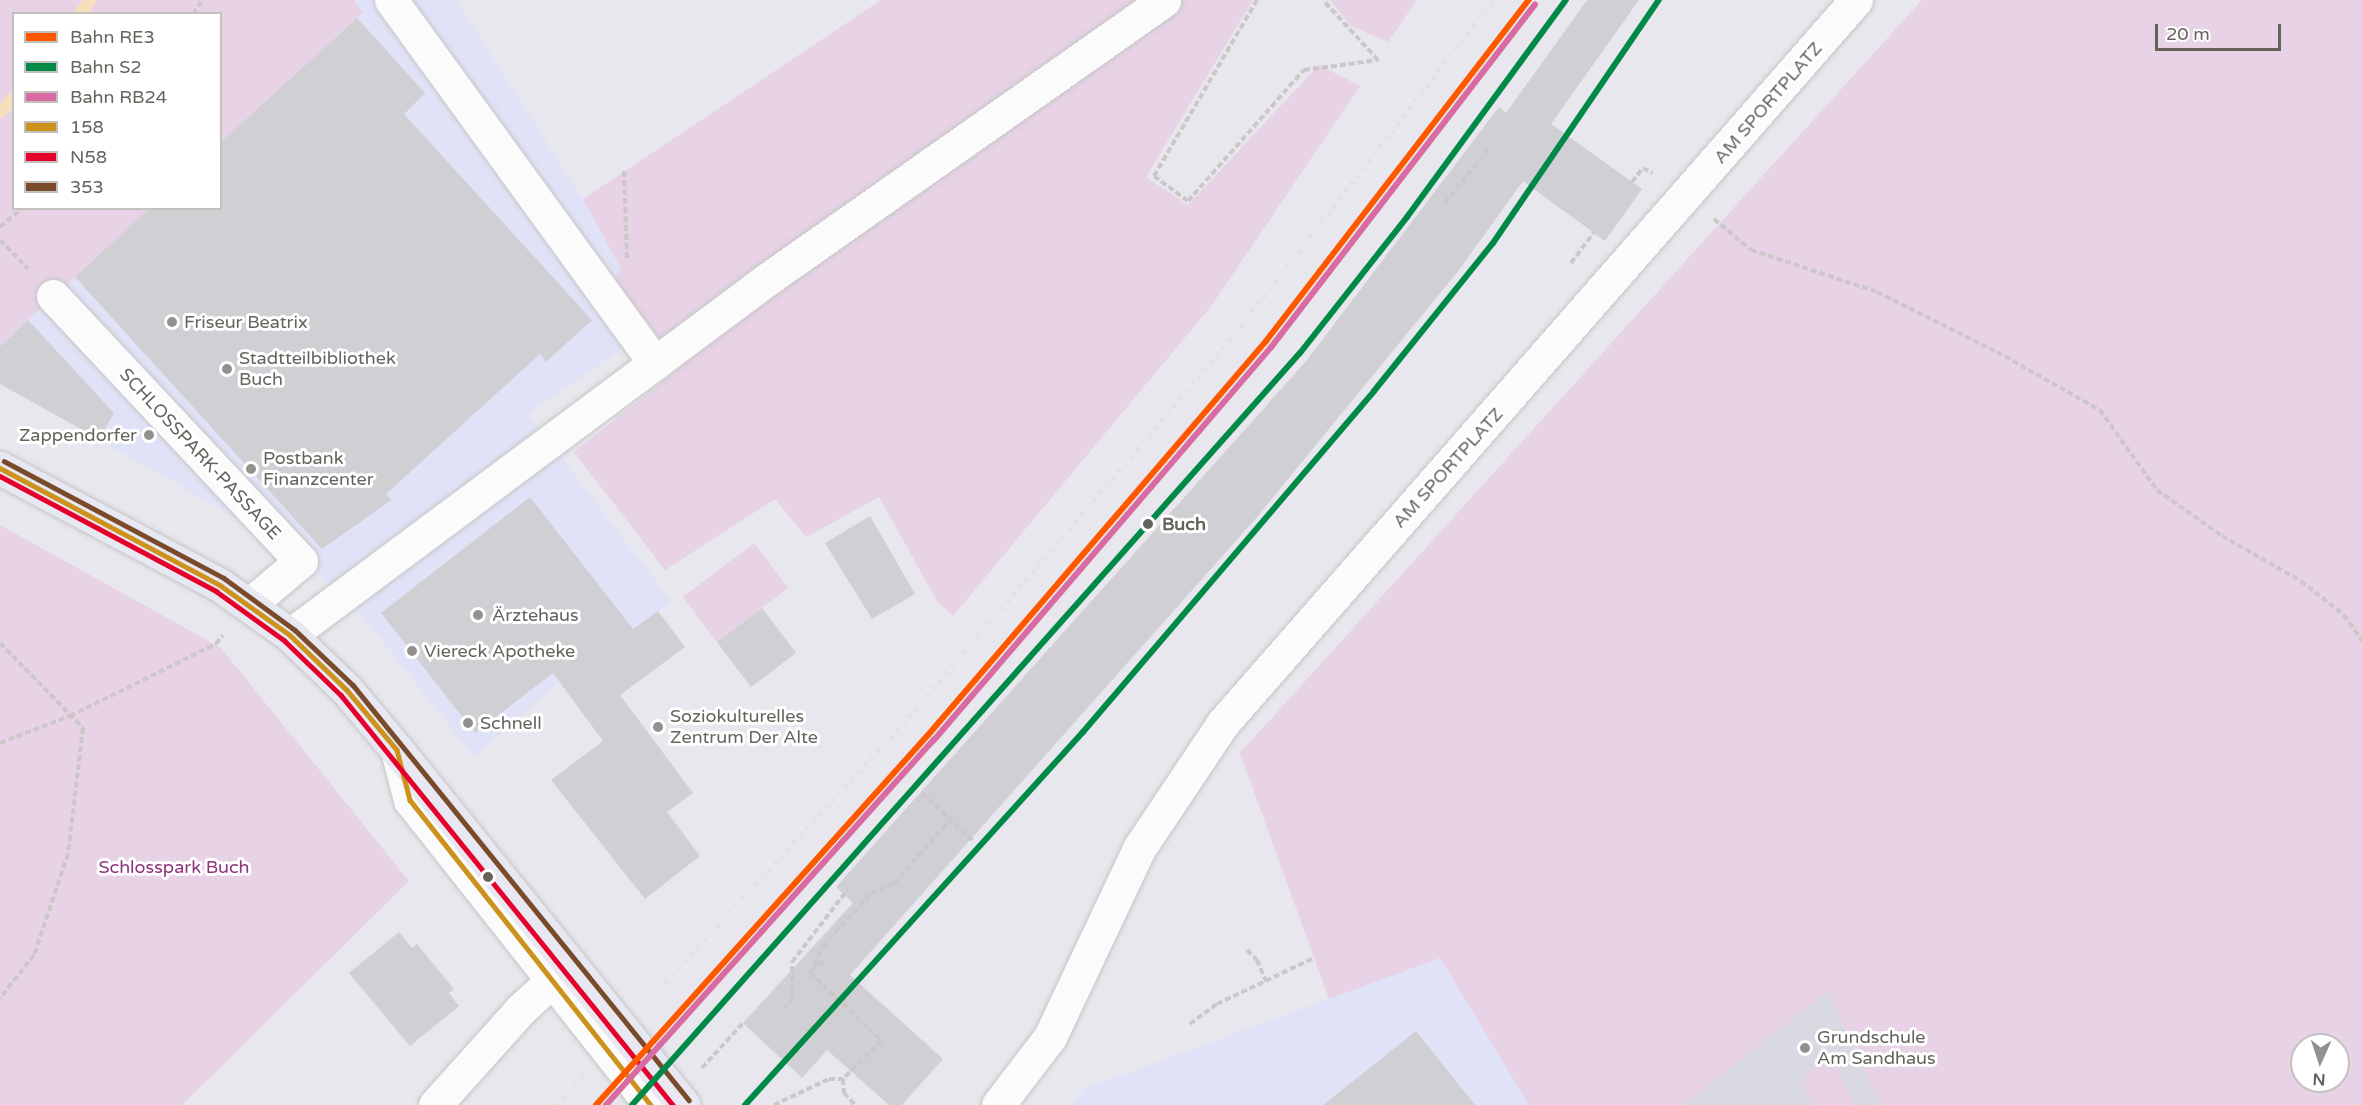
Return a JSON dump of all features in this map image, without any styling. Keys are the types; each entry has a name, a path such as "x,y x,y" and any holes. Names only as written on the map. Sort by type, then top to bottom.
{"main road":[{"path":"0,468 220,585 290,635 347,690 683,1105"}],"street":[{"path":"391,0 655,363"},
{"path":"290,635 778,271 1164,0"},
{"name":"AM SPORTPLATZ","path":"998,1105 1050,1037 1084,967 1110,905 1140,847 1223,723 1688,197 1856,0"},
{"name":"SCHLOSSPARK-PASSAGE","path":"53,296 301,561 249,605"},
{"path":"397,750 410,801 651,1105"},
{"path":"435,1105 513,1018 553,980"}],"path":[{"path":"1257,0 1154,177 1188,201 1304,70 1378,60 1323,0"},
{"path":"1445,203 1488,150"},
{"path":"617,312 628,253 624,171"},
{"path":"1688,197 1751,250 1877,292 1997,352 2100,410 2157,490 2222,536 2301,581 2344,615 2362,641"},
{"path":"0,227 21,210"},
{"path":"0,742 70,716 216,644 249,605"},
{"path":"0,643 83,728 68,854 34,955 0,998"},
{"path":"922,793 972,840"},
{"path":"810,974 823,946 871,893 894,883 951,820"},
{"path":"783,1009 793,999 792,962 848,889"},
{"path":"1247,950 1257,960 1266,981"},
{"path":"1190,1024 1217,1004 1314,958"},
{"path":"810,974 823,961"},
{"path":"774,1105 829,1079 843,1079 881,1041 810,974"},
{"path":"702,1068 743,1023"},
{"path":"843,1079 844,1094 855,1105"}],"shaded area":[{"path":"354,0 456,0 583,199 621,270 615,280 620,350 528,414 672,602 559,682 474,757 361,614 292,549 0,384 0,345 149,210 222,210 222,142 363,12"},
{"path":"1440,958 1529,1105 1070,1105 1084,1089"},
{"name":"Grundschule Am Sandhaus","path":"1828,991 1880,1105 1684,1105"}],"green space":[{"path":"0,0 354,0 363,12 222,142 222,12 12,12 12,210 149,210 0,345"},
{"path":"881,0 1253,0 1146,177 1188,205 1319,65 1360,86 1212,305 953,616 937,601 879,497 806,537 775,499 665,570 574,452 681,367 615,280 621,269 583,199"},
{"path":"1330,0 1417,0 1388,42 1351,26"},
{"path":"1922,0 2362,0 2362,1105 1880,1105 1828,991 1684,1105 1529,1105 1440,958 1329,999 1240,753"},
{"name":"Schlosspark Buch","path":"0,525 221,648 409,881 182,1105 0,1105"},
{"path":"754,543 788,588 717,642 683,597"},
{"path":"1831,1052 1854,1105 1812,1105 1801,1081"}],"building":[{"path":"1587,0 1639,0 1551,124 1642,189 1605,241 1523,181 1459,270 1257,517 850,975 943,1059 902,1105 889,1105 827,1050 802,1078 743,1023 853,903 836,887 1307,360 1499,107 1506,113"},
{"path":"357,18 425,93 404,114 592,320 546,362 540,354 386,494 391,500 322,549 75,277 148,210 222,210 222,141"},
{"path":"28,320 114,413 99,439 0,384 0,346"},
{"path":"530,497 633,629 658,611 685,647 620,695 693,793 667,812 700,856 645,899 551,780 603,741 553,673 475,733 381,613"},
{"path":"870,516 915,594 872,619 825,543"},
{"path":"762,608 796,653 751,687 717,642"},
{"path":"399,932 412,948 417,944 454,989 449,993 459,1006 410,1046 349,973"},
{"path":"1416,1031 1475,1105 1323,1105"}],"waterway":[{"path":"81,12 90,0"},
{"path":"0,112 12,100"}],"railway":[{"path":"659,989 909,717 1235,334 1493,0"},
{"path":"556,1105 583,1076"}],"rail line":[{"name":"RE3","path":"596,1105 928,735 1266,341 1529,0"},
{"name":"S2","path":"632,1105 1300,353 1407,217 1566,0"},
{"name":"S2","path":"745,1105 1083,732 1374,391 1493,243 1659,0"},
{"name":"RB24","path":"606,1105 934,740 1272,346 1535,5"}],"transit line":[{"name":"353","path":"4,461 224,578 295,630 353,685 689,1100"},
{"name":"158","path":"0,468 220,585 290,635 347,690 397,750 410,800 651,1105"},
{"name":"N58","path":"0,476 216,591 285,641 341,695 673,1105"}],"place":[{"name":"Friseur Beatrix","path":"172,322"},
{"name":"Stadtteilbibliothek Buch","path":"227,369"},
{"name":"Zappendorfer","path":"149,435"},
{"name":"Postbank Finanzcenter","path":"251,469"},
{"name":"Buch","path":"1148,524"},
{"name":"Ärztehaus","path":"478,615"},
{"name":"Viereck Apotheke","path":"412,651"},
{"name":"Schnell","path":"468,723"},
{"name":"Soziokulturelles Zentrum Der Alte","path":"658,727"},
{"name":"Grundschule Am Sandhaus","path":"1805,1048"}]}
